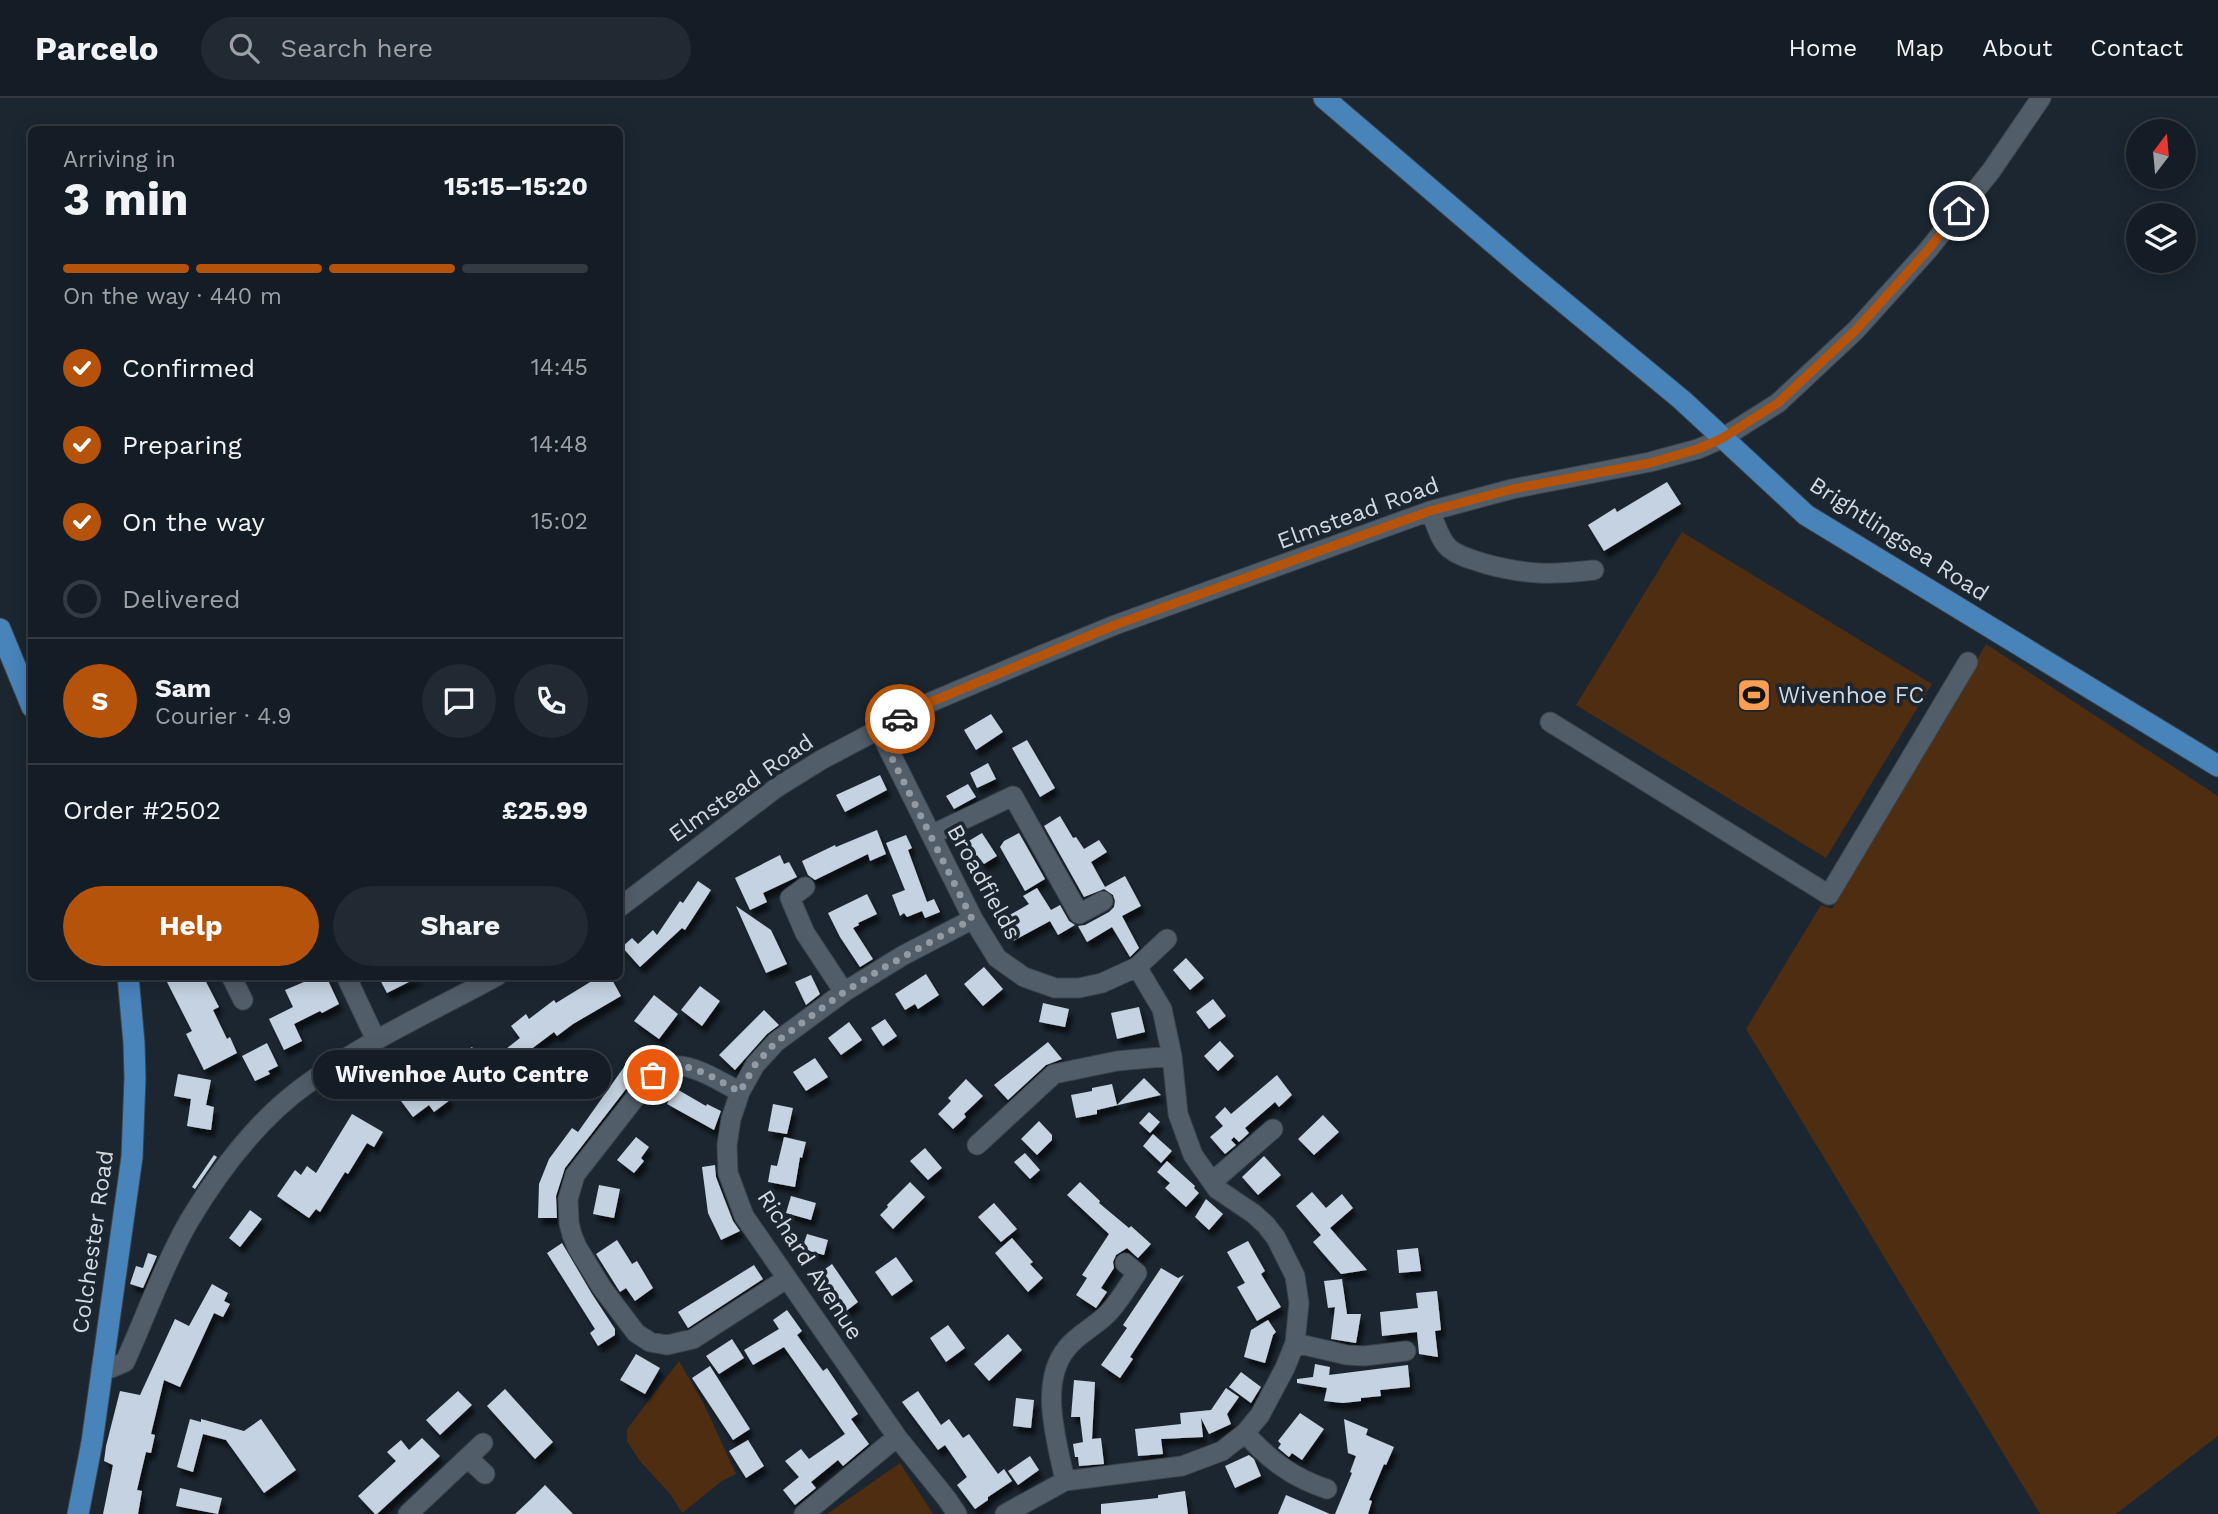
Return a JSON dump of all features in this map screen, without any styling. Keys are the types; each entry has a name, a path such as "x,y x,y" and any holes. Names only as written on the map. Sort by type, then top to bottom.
{"main road":[{"name":"Brightlingsea Road","path":"1324,98 1547,289 1682,400 1806,515 2218,766"},
{"path":"0,629 28,697"},
{"name":"Colchester Road","path":"78,1514 92,1443 132,1157 135,1067 128,980"}],"street":[{"name":"Elmstead Road","path":"623,905 776,788 821,760 931,702 1115,625 1430,511 1513,489 1650,463 1698,449 1721,439 1778,403 1856,330 1928,250 1991,171 2041,98"},
{"path":"1430,511 1445,543 1459,555 1510,570 1536,574 1594,570"},
{"path":"1550,722 1829,895 1968,662"},
{"name":"Broadfields","path":"878,730 972,919 997,958 1024,977 1055,988 1079,988 1102,983 1138,967"},
{"path":"931,835 1013,796 1079,914 1103,901"},
{"path":"805,887 790,898 805,933 844,992"},
{"name":"Richard Avenue","path":"957,1514 897,1437 744,1216 728,1173 729,1132 740,1092 755,1065 776,1042 844,992 902,956 972,919"},
{"path":"1005,1514 1065,1480 1182,1466 1222,1451 1245,1433 1260,1415 1295,1343 1298,1303 1295,1276 1284,1252 1266,1225 1217,1189 1193,1154 1183,1131 1162,1009 1138,967 1167,939"},
{"path":"233,980 243,1000"},
{"path":"348,980 376,1040"},
{"path":"101,1369 125,1362 188,1223 228,1164 259,1127 305,1085 376,1040 490,980"},
{"path":"977,1145 1054,1074 1117,1061 1172,1056"},
{"path":"740,1092 687,1067 675,1065 653,1075 575,1175 568,1199 569,1223 577,1247 602,1288 631,1328 650,1342 667,1345 693,1339 786,1279"},
{"path":"1212,1182 1273,1129"},
{"path":"1065,1480 1052,1420 1058,1360 1079,1335 1106,1316 1137,1273 1125,1263"},
{"path":"1295,1343 1347,1355 1364,1356 1406,1351"},
{"path":"1245,1433 1279,1466 1296,1477 1327,1489"},
{"path":"804,1514 897,1437"},
{"path":"408,1514 483,1443"},
{"path":"468,1458 485,1474"}],"shaded area":[{"name":"Wivenhoe FC","path":"1682,532 1932,684 1826,858 1576,705"},
{"path":"1986,644 2218,796 2218,1436 2116,1514 2040,1514 1746,1029 1821,905 1832,909"},
{"path":"679,1361 703,1402 736,1474 722,1481 682,1513 671,1495 639,1460 627,1441 627,1429"},
{"path":"900,1463 933,1514 827,1514"}],"building":[{"path":"1667,482 1681,504 1604,551 1588,525 1615,508 1617,512"},
{"path":"991,714 1003,732 976,750 964,730"},
{"path":"1027,740 1055,788 1040,797 1012,748"},
{"path":"988,763 996,779 977,788 970,773"},
{"path":"880,775 887,790 845,812 836,795"},
{"path":"968,784 976,797 954,809 946,796"},
{"path":"1060,816 1073,838 1076,837 1084,849 1099,840 1107,852 1091,862 1105,887 1125,876 1141,906 1122,916 1139,948 1130,957 1112,927 1087,942 1078,926 1109,912 1115,901 1113,895 1104,889 1084,897 1044,826"},
{"path":"877,830 886,854 870,861 868,854 815,880 808,875 802,861 835,845 836,847"},
{"path":"982,833 997,856 984,864 977,855 970,859 962,845"},
{"path":"1019,833 1045,879 1025,891 1000,847 1004,841"},
{"path":"906,835 912,848 908,850 927,902 934,899 940,912 925,918 922,911 907,917 904,913 900,916 892,895 905,890 886,843"},
{"path":"780,855 784,864 789,862 797,877 763,893 767,902 750,910 735,878"},
{"path":"698,881 711,890 685,930 682,928 640,967 623,946 632,938 638,944 653,930 657,935 680,901 683,903"},
{"path":"1037,888 1051,910 1060,905 1069,921 1075,925 1058,935 1050,921 1013,941 1001,920 1029,904 1023,896"},
{"path":"867,894 877,914 853,928 873,959 860,967 828,913"},
{"path":"736,906 771,930 787,964 766,973"},
{"path":"1186,958 1204,978 1190,990 1173,970"},
{"path":"984,967 1003,989 983,1006 964,984"},
{"path":"926,974 939,995 918,1009 915,1004 905,1010 895,994"},
{"path":"811,975 820,994 806,1005 795,982"},
{"path":"205,980 219,1007 213,1010 237,1053 204,1070 186,1034 192,1031 167,982"},
{"path":"309,980 328,980 339,1004 294,1024 302,1041 284,1050 269,1019 293,1007 285,990"},
{"path":"380,980 413,980 387,993"},
{"path":"593,980 612,980 621,996 557,1036 554,1032 522,1056 526,1061 511,1074 497,1056 520,1038 511,1026 526,1014 529,1019 554,1000 556,1003"},
{"path":"700,986 720,1001 702,1026 681,1010"},
{"path":"654,995 678,1014 659,1039 634,1021"},
{"path":"1213,999 1226,1016 1209,1029 1196,1012"},
{"path":"1043,1003 1069,1009 1065,1027 1039,1022"},
{"path":"1139,1007 1145,1032 1117,1039 1111,1013"},
{"path":"764,1010 779,1025 767,1034 735,1070 719,1055"},
{"path":"885,1019 897,1036 883,1046 871,1028"},
{"path":"849,1022 862,1040 841,1055 828,1038"},
{"path":"1220,1041 1234,1056 1218,1071 1204,1056"},
{"path":"1048,1042 1062,1059 1046,1065 1008,1100 994,1085"},
{"path":"267,1043 278,1066 268,1071 270,1074 255,1081 242,1056"},
{"path":"472,1047 492,1076 480,1084 472,1072 444,1091 450,1100 434,1112 429,1105 413,1117 398,1097"},
{"path":"640,1050 654,1060 643,1067 565,1168 556,1196 557,1218 538,1218 539,1184 549,1159 572,1128 578,1132 629,1060 632,1063"},
{"path":"815,1058 828,1077 806,1091 793,1072"},
{"path":"178,1074 211,1080 206,1105 214,1107 211,1130 187,1126 191,1099 174,1096"},
{"path":"1277,1075 1292,1095 1279,1107 1275,1102 1245,1128 1249,1133 1239,1142 1234,1137 1231,1140 1236,1145 1225,1154 1210,1137 1223,1126 1215,1117 1225,1107 1231,1114"},
{"path":"1144,1078 1161,1095 1097,1110 1097,1114 1076,1118 1071,1095 1112,1084 1117,1105"},
{"path":"966,1079 983,1096 953,1129 938,1114 951,1101 948,1098"},
{"path":"675,1088 706,1106 707,1104 721,1111 714,1130 667,1104"},
{"path":"773,1104 793,1108 787,1134 768,1131"},
{"path":"1149,1112 1160,1122 1150,1133 1139,1123"},
{"path":"352,1114 383,1132 374,1147 367,1143 320,1212 316,1209 309,1218 277,1196 295,1170 301,1175 307,1166 316,1173"},
{"path":"1323,1115 1339,1132 1314,1155 1298,1139"},
{"path":"1039,1121 1052,1135 1052,1140 1037,1155 1021,1139"},
{"path":"1153,1134 1172,1151 1161,1163 1143,1146"},
{"path":"636,1137 649,1147 641,1158 644,1161 634,1173 617,1160"},
{"path":"784,1137 806,1142 802,1158 800,1157 795,1187 768,1182 771,1165 777,1166"},
{"path":"925,1148 942,1168 928,1180 910,1161"},
{"path":"1025,1153 1040,1170 1030,1179 1014,1162"},
{"path":"214,1155 217,1157 195,1189 192,1187"},
{"path":"1264,1156 1281,1175 1258,1195 1242,1177"},
{"path":"1167,1161 1195,1186 1199,1193 1186,1207 1165,1188 1170,1183 1157,1172"},
{"path":"715,1165 716,1177 733,1221 740,1231 721,1240 708,1213 702,1167"},
{"path":"910,1182 925,1197 893,1229 880,1215"},
{"path":"1080,1182 1099,1203 1151,1244 1138,1258 1127,1248 1116,1255 1114,1268 1101,1288 1107,1292 1096,1308 1076,1295 1087,1278 1082,1275 1109,1234 1067,1195"},
{"path":"599,1185 620,1189 614,1218 593,1214"},
{"path":"1312,1192 1326,1208 1342,1194 1353,1208 1330,1228 1367,1270 1341,1274 1313,1242 1321,1235 1296,1206"},
{"path":"791,1196 816,1203 811,1220 786,1213"},
{"path":"1206,1199 1223,1214 1209,1230 1195,1217"},
{"path":"994,1203 1017,1229 1001,1242 978,1217"},
{"path":"250,1210 262,1219 240,1247 229,1238"},
{"path":"807,1234 828,1240 824,1255 802,1249"},
{"path":"1012,1238 1043,1278 1028,1292 995,1253"},
{"path":"617,1240 632,1264 637,1261 653,1288 635,1301 626,1288 620,1292 596,1254"},
{"path":"1248,1241 1265,1271 1261,1274 1281,1307 1257,1321 1237,1287 1245,1283 1227,1252"},
{"path":"562,1243 615,1329 615,1335 598,1346 590,1333 595,1329 547,1253"},
{"path":"1418,1248 1421,1271 1399,1273 1397,1250"},
{"path":"148,1253 157,1256 143,1288 130,1284 136,1266 143,1268"},
{"path":"896,1257 913,1281 892,1296 875,1272"},
{"path":"832,1264 858,1302 841,1315 814,1277"},
{"path":"754,1265 763,1279 688,1328 678,1312"},
{"path":"1161,1268 1178,1278 1184,1275 1130,1357 1133,1359 1120,1378 1101,1365 1127,1328 1123,1325"},
{"path":"1342,1279 1347,1314 1361,1314 1356,1343 1331,1339 1335,1307 1328,1308 1324,1281"},
{"path":"212,1284 228,1293 224,1301 230,1304 223,1317 214,1313 180,1387 164,1380 151,1434 155,1435 151,1453 146,1452 137,1490 142,1491 138,1514 103,1514 113,1465 104,1461 106,1446 120,1391 140,1395 175,1319 189,1326"},
{"path":"1437,1291 1441,1330 1435,1331 1438,1357 1419,1354 1417,1332 1382,1336 1380,1312 1418,1308 1416,1293"},
{"path":"787,1310 802,1331 797,1335 823,1371 827,1368 858,1414 851,1419 869,1444 843,1466 838,1460 811,1482 816,1488 795,1505 783,1490 799,1477 785,1461 801,1449 809,1459 845,1434 784,1347 753,1365 744,1350 779,1329 773,1320"},
{"path":"1268,1320 1276,1332 1265,1363 1244,1357 1251,1330"},
{"path":"948,1325 965,1348 946,1362 930,1338"},
{"path":"1008,1334 1022,1350 989,1381 974,1364"},
{"path":"732,1339 744,1358 719,1374 706,1356"},
{"path":"636,1354 660,1368 645,1394 620,1380"},
{"path":"1315,1364 1330,1367 1329,1375 1408,1365 1410,1387 1380,1390 1381,1396 1361,1398 1361,1401 1324,1401 1327,1388 1297,1383 1297,1379 1313,1377"},
{"path":"710,1366 750,1429 733,1440 692,1378"},
{"path":"1241,1372 1261,1387 1251,1403 1229,1387"},
{"path":"1074,1380 1095,1382 1092,1439 1101,1438 1104,1464 1079,1466 1078,1457 1075,1457 1073,1444 1083,1442 1080,1417 1071,1417"},
{"path":"1226,1388 1239,1397 1227,1414 1231,1424 1209,1434 1201,1418 1203,1437 1161,1439 1163,1454 1138,1456 1135,1429 1181,1424 1180,1413 1211,1410"},
{"path":"505,1389 553,1442 535,1459 487,1406"},
{"path":"458,1391 472,1405 440,1435 426,1420"},
{"path":"918,1391 941,1425 949,1419 963,1438 969,1434 998,1474 1004,1469 1012,1481 975,1509 957,1485 967,1477 945,1445 938,1450 902,1402"},
{"path":"1016,1398 1034,1400 1031,1428 1013,1426"},
{"path":"1300,1413 1324,1429 1302,1460 1292,1453 1289,1457 1278,1448 1281,1444 1278,1441"},
{"path":"190,1419 201,1422 201,1419 244,1431 261,1419 296,1470 264,1493 226,1440 203,1434 193,1472 177,1467"},
{"path":"1344,1419 1368,1429 1366,1435 1394,1447 1369,1500 1372,1501 1368,1514 1335,1514 1356,1456 1348,1453"},
{"path":"422,1438 440,1456 375,1514 358,1496 396,1461 387,1452 401,1440 409,1450"},
{"path":"748,1440 764,1466 746,1478 729,1451"},
{"path":"1249,1455 1254,1459 1261,1476 1235,1488 1225,1466"},
{"path":"1030,1456 1039,1470 1018,1485 1008,1471"},
{"path":"545,1485 573,1514 515,1514 530,1500"},
{"path":"180,1488 222,1498 218,1514 176,1506"},
{"path":"1185,1491 1188,1514 1101,1514 1101,1504 1158,1498 1158,1495"},
{"path":"1286,1495 1330,1514 1278,1514"}],"way so far":[{"path":"653,1075 675,1065 687,1067 740,1092 755,1065 776,1042 844,992 902,956 972,919 878,730 900,719"}],"place":[{"name":"Wivenhoe FC","path":"1754,695"},
{"name":"Wivenhoe Auto Centre","path":"653,1075"}],"route":[{"path":"900,719 931,702 1115,625 1430,511 1513,489 1650,463 1698,449 1721,439 1778,403 1856,330 1959,211"}]}
